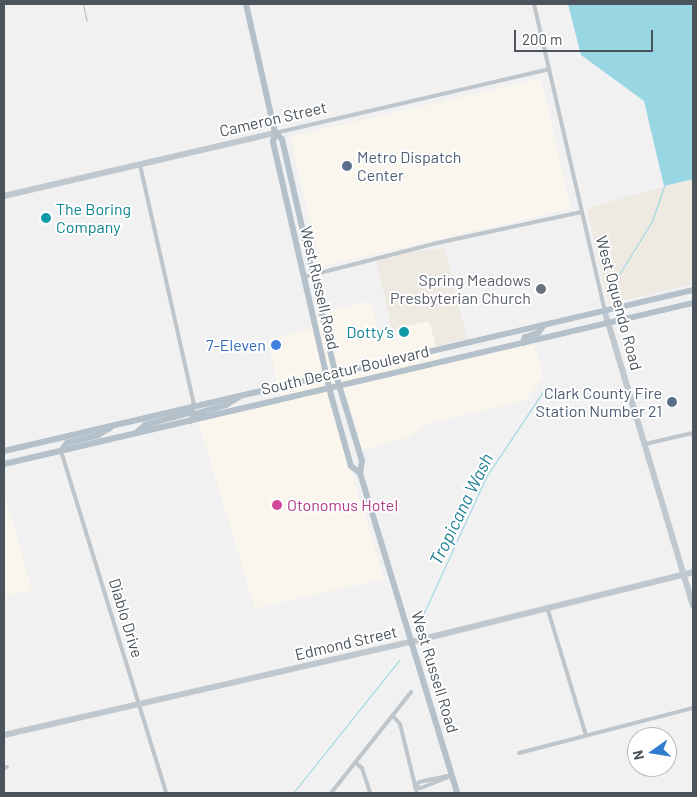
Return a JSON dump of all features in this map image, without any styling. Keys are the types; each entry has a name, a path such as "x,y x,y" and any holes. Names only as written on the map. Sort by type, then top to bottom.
{"main road":[{"name":"West Russell Road","path":"246,4 275,133 272,142 329,388 351,466 360,473"},
{"name":"West Russell Road","path":"275,133 282,139 339,386 362,461 360,473 457,793"},
{"name":"South Decatur Boulevard","path":"4,452 194,405 693,290"},
{"name":"South Decatur Boulevard","path":"4,464 693,303"},
{"path":"523,343 525,337 538,333 544,325"},
{"path":"190,421 195,414 226,405 244,394"},
{"path":"136,433 145,425 189,413 194,405"},
{"path":"61,451 67,443 98,435 115,424"}],"street":[{"name":"West Oquendo Road","path":"534,4 608,323 693,605"},
{"name":"Cameron Street","path":"4,196 549,69"},
{"path":"140,164 194,405"},
{"path":"304,277 313,273 582,212"},
{"path":"645,444 693,433"},
{"name":"Diablo Drive","path":"61,451 166,793"},
{"name":"Edmond Street","path":"4,735 411,642 693,572"},
{"path":"547,607 586,735"},
{"path":"331,793 411,692"},
{"path":"519,753 693,708"},
{"path":"393,716 400,724 417,793"},
{"path":"356,763 362,768 370,793"},
{"path":"415,786 440,782 452,775"}],"shaded area":[{"path":"541,79 571,209 321,266 291,137"},
{"path":"371,301 378,334 430,321 441,365 535,344 543,376 527,400 431,423 409,437 362,450 344,388 327,392 384,579 255,608 198,421 281,403 268,339 308,330 324,312"},
{"path":"4,492 32,590 4,596"}],"sand":[{"path":"693,179 693,284 608,304 587,208"},
{"path":"445,248 467,339 436,346 429,321 392,329 375,256"}],"water":[{"path":"568,4 693,4 693,179 664,186 644,101 581,55"}],"waterway":[{"path":"615,281 652,221 664,186"},
{"name":"Tropicana Wash","path":"422,617 486,477 544,390"},
{"name":"Tropicana Wash","path":"293,793 399,660"}],"railway":[{"path":"83,4 87,21"}],"place":[{"name":"Metro Dispatch Center","path":"347,166"},
{"name":"The Boring Company","path":"46,218"},
{"name":"Spring Meadows Presbyterian Church","path":"541,289"},
{"name":"Dotty’s","path":"404,332"},
{"name":"7-Eleven","path":"276,345"},
{"name":"Clark County Fire Station Number 21","path":"672,402"},
{"name":"Otonomus Hotel","path":"277,505"}]}
